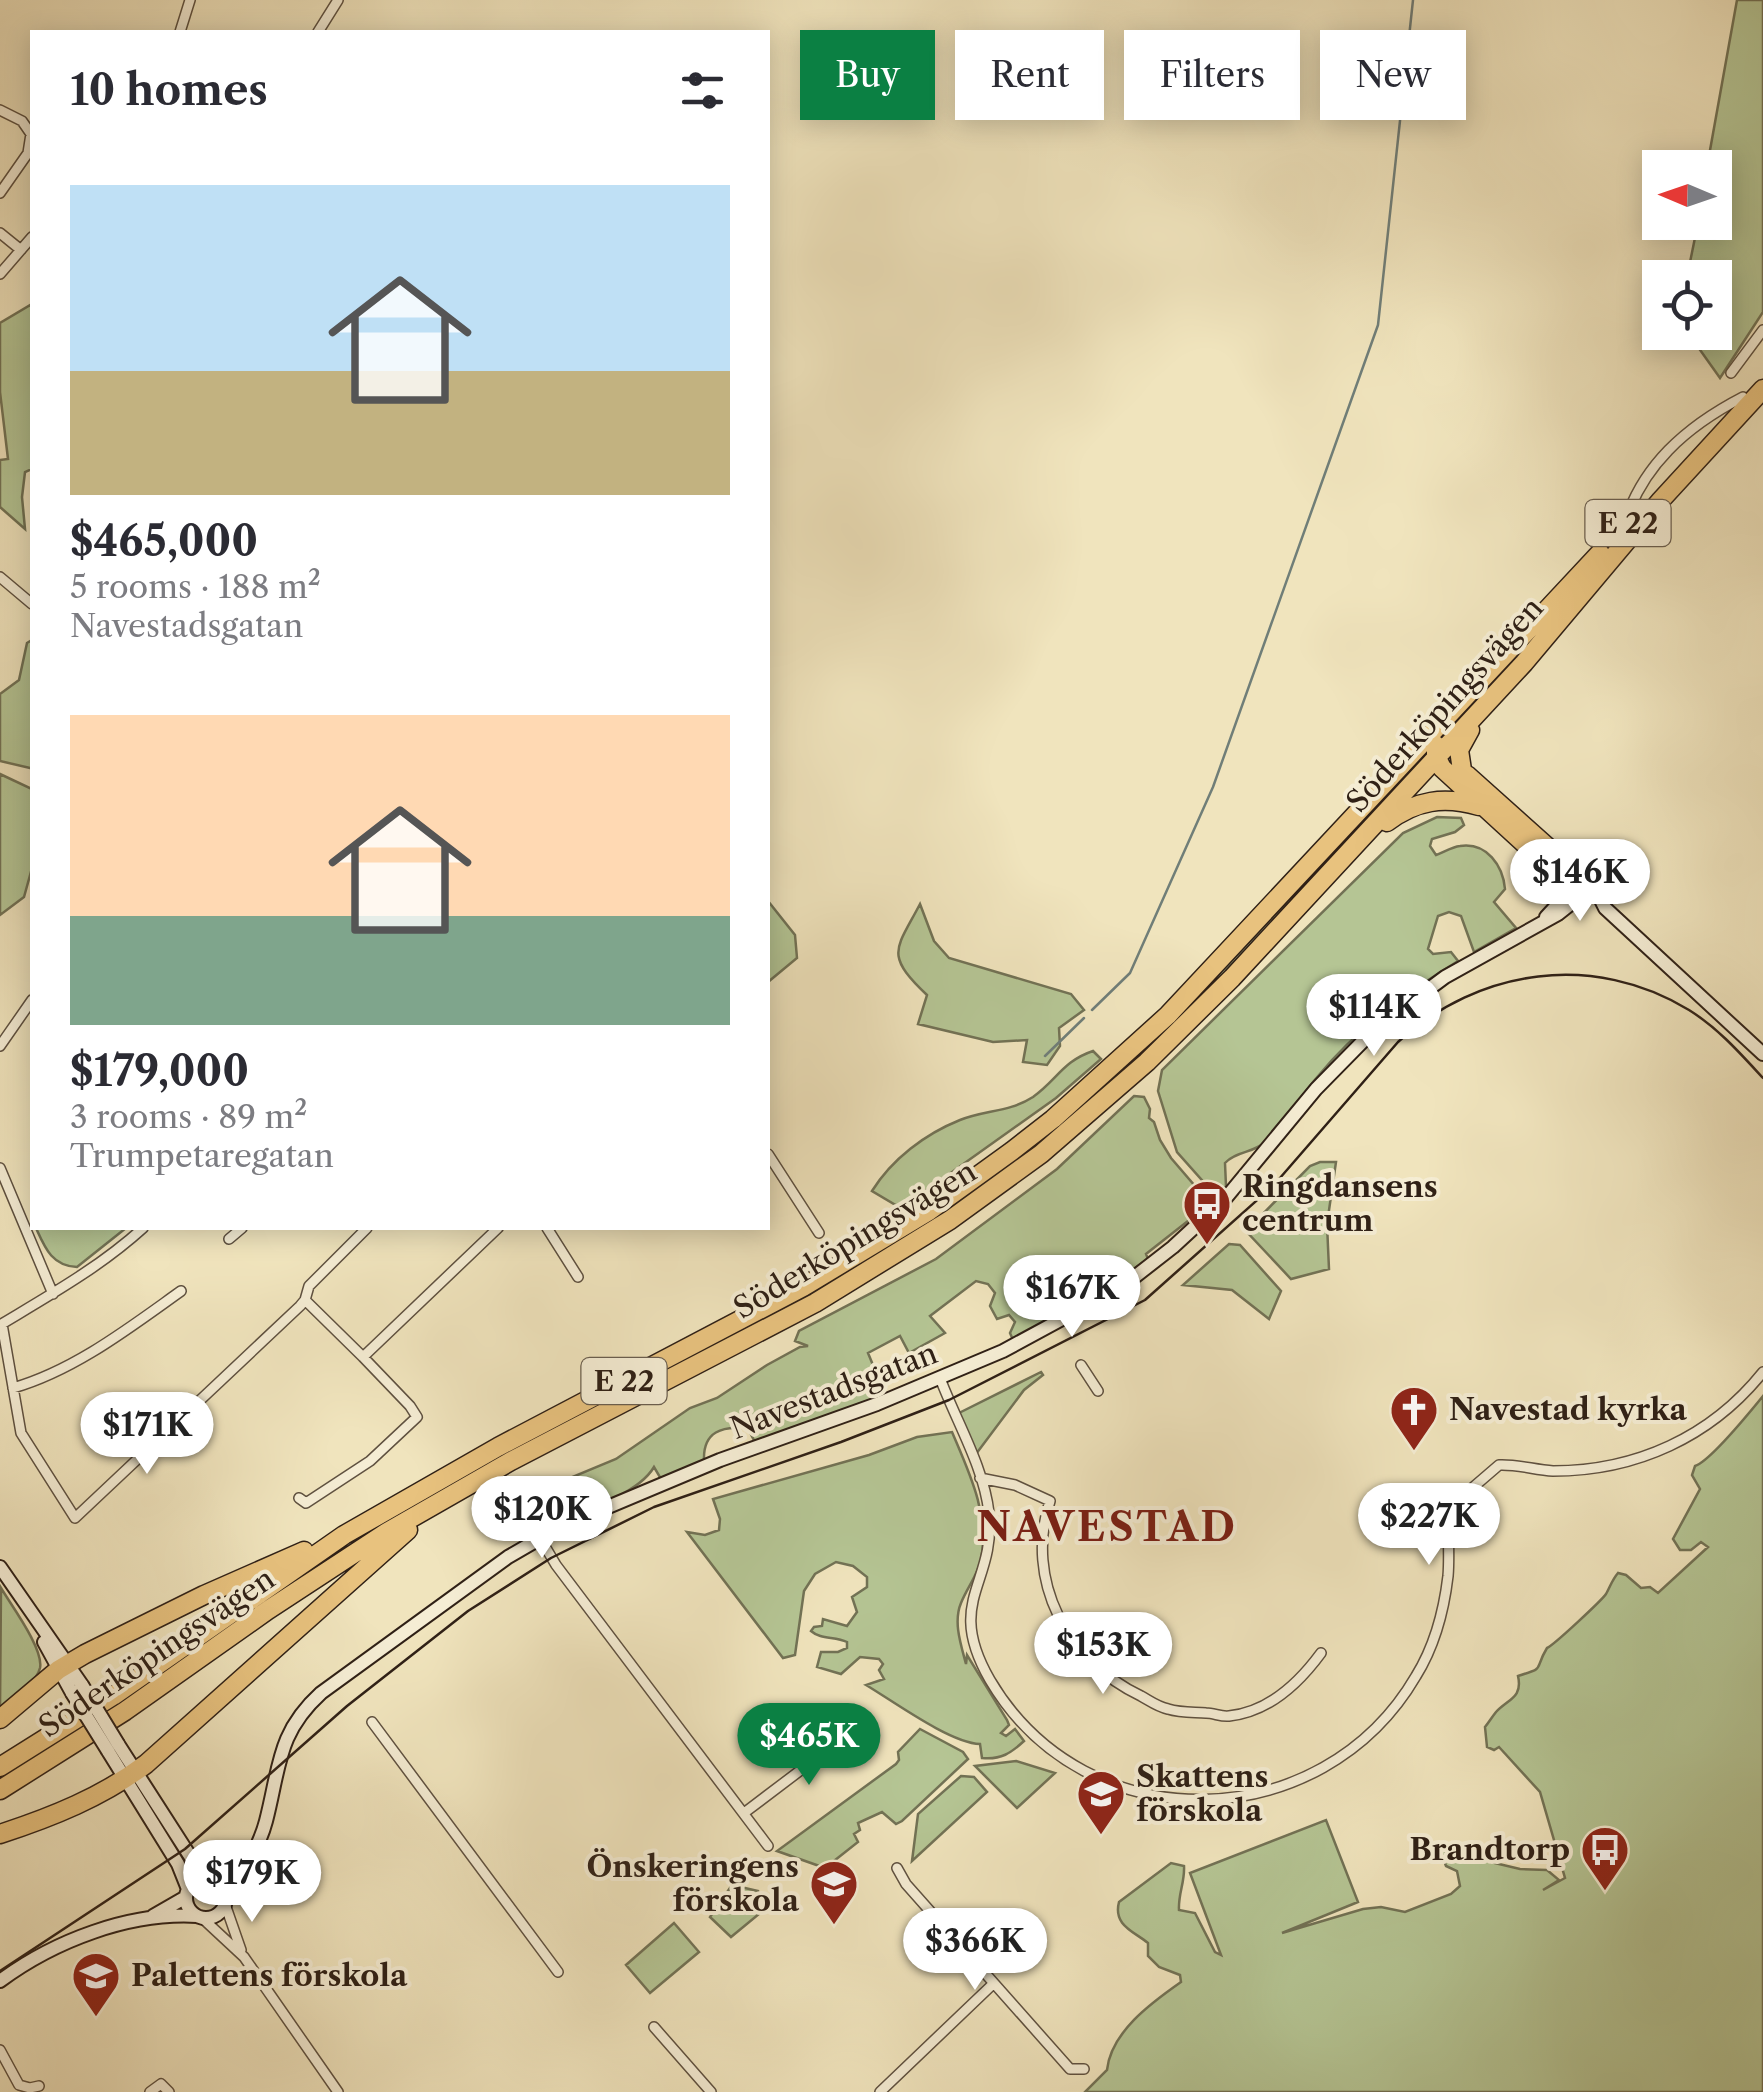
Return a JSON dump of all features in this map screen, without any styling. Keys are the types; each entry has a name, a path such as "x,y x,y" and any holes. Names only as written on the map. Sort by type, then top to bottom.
{"highway":[{"name":"Söderköpingsvägen","path":"0,1767 113,1696 344,1535 498,1446 804,1287 928,1211 1053,1119 1168,1015 1763,376"},
{"name":"Söderköpingsvägen","path":"0,1790 126,1710 332,1567 453,1492 814,1303 964,1210 1068,1131 1147,1062 1232,978 1524,663 1660,500 1763,389"},
{"path":"1462,770 1458,755 1464,738 1524,663"},
{"path":"1440,725 1436,756 1442,768 1582,888"},
{"path":"1408,761 1436,756 1462,770 1582,888"},
{"path":"1354,847 1394,816 1428,800 1460,800 1485,808"},
{"path":"0,1834 62,1812 131,1776 453,1492"},
{"path":"0,1719 63,1667 204,1595 344,1535"}],"street":[{"path":"181,30 190,0"},
{"path":"319,30 338,0"},
{"path":"0,110 22,121 30,131"},
{"path":"0,193 28,153 30,144"},
{"path":"0,233 21,250"},
{"path":"0,274 30,239"},
{"path":"1732,373 1763,330"},
{"path":"1754,342 1763,351"},
{"path":"0,577 30,602"},
{"path":"1582,888 1763,1054"},
{"name":"Navestadsgatan","path":"226,1902 265,1825 282,1746 304,1709 321,1693 494,1566 540,1538 720,1460 940,1378 1056,1324 1146,1269 1225,1199 1316,1089 1375,1029 1463,965 1541,923 1582,888"},
{"path":"0,1046 30,1003"},
{"path":"770,1157 819,1233"},
{"path":"0,1168 53,1294"},
{"path":"141,1230 100,1263 1,1324 21,1433 75,1518 305,1300 309,1286 365,1230"},
{"path":"229,1238 239,1230"},
{"path":"362,1357 496,1230"},
{"path":"549,1230 578,1278"},
{"path":"13,1388 40,1380 84,1356 181,1290"},
{"path":"298,1498 306,1503 318,1497 370,1461 417,1418 410,1406 305,1300"},
{"path":"1081,1365 1098,1391"},
{"path":"940,1378 989,1510 990,1532 968,1620 976,1652 990,1680 1021,1722 1070,1763 1127,1788 1192,1800 1240,1799 1318,1774 1352,1750 1393,1710 1418,1674 1437,1628 1448,1574 1448,1511 1499,1465 1536,1470 1589,1469 1656,1453 1724,1414 1763,1372"},
{"path":"980,1478 1050,1500 1042,1536 1042,1567 1063,1629 1078,1651 1098,1668 1152,1703 1176,1711 1227,1716 1252,1710 1295,1686 1320,1653"},
{"path":"540,1538 556,1565 768,1846"},
{"path":"2,1576 131,1776 190,1856 224,1888 244,1957"},
{"path":"372,1722 558,1972"},
{"path":"744,1814 852,1732"},
{"path":"131,1776 178,1864 187,1906 244,1957 338,2092"},
{"path":"148,1918 187,1893 195,1880 212,1879 247,1863"},
{"path":"897,1868 906,1884 1070,2069 1084,2069"},
{"path":"0,1981 58,1947 97,1932 148,1918 213,1917 226,1902"},
{"path":"880,2092 993,1984"},
{"path":"654,2027 712,2092"},
{"path":"0,2050 19,2085 39,2086"},
{"path":"150,2092 160,2084 169,2092"}],"green space":[{"path":"1737,0 1763,0 1763,312 1720,378 1700,350 1732,350 1732,260 1690,260 1695,240 1732,240 1732,150 1710,150"},
{"path":"30,305 30,470 25,472 22,497 25,529 0,507 0,460 8,459 0,392 0,323"},
{"path":"30,641 30,768 0,761 0,694 19,680"},
{"path":"1425,762 1203,998 1060,1129 897,1245 829,1286 788,1305 956,1199 1241,949 1412,769"},
{"path":"0,774 30,788 30,875 24,897 0,915"},
{"path":"1437,817 1461,818 1464,825 1432,839 1430,846 1436,855 1470,846 1492,857 1505,889 1494,902 1516,928 1474,952 1461,916 1449,912 1438,916 1428,949 1433,954 1451,952 1458,961 1366,1027 1319,1075 1265,1142 1225,1163 1226,1186 1217,1197 1177,1152 1158,1091 1162,1070 1403,833"},
{"path":"770,904 795,935 797,958 770,980"},
{"path":"920,904 934,941 949,958 1071,994 1084,1010 1059,1028 1060,1046 1047,1065 1023,1062 1027,1040 993,1042 918,1024 927,995 904,970 898,951"},
{"path":"1093,1051 1101,1059 1056,1098 917,1197 899,1207 872,1191 899,1158 934,1132 960,1120 1024,1102 1074,1060"},
{"path":"1134,1096 1144,1097 1150,1109 1149,1118 1171,1158 1207,1200 1202,1210 1146,1254 1148,1259 1102,1291 1087,1282 1063,1276 1051,1314 1013,1340 1010,1333 1015,1322 1009,1315 997,1319 990,1306 995,1293 988,1284 976,1281 930,1316 945,1333 909,1353 900,1336 868,1353 885,1394 756,1444 748,1429 716,1432 707,1443 704,1460 661,1479 654,1467 634,1487 606,1502 547,1525 541,1522 541,1490 616,1459 690,1408 717,1398 767,1365 808,1346 795,1341 799,1331 936,1259 1057,1169"},
{"path":"1336,1162 1327,1224 1329,1269 1291,1279 1246,1231 1310,1166"},
{"path":"37,1230 123,1230 77,1267 61,1263 46,1249"},
{"path":"1229,1244 1240,1245 1281,1291 1269,1319 1232,1290 1183,1285"},
{"path":"1041,1372 1043,1375 1024,1390 976,1454 959,1413"},
{"path":"1763,1396 1763,2092 1085,2092 1107,2070 1124,2031 1181,1982 1180,1975 1159,1967 1148,1956 1148,1943 1126,1927 1118,1910 1119,1902 1171,1863 1184,1866 1179,1910 1195,1913 1215,1952 1221,1955 1190,1873 1326,1820 1358,1902 1282,1933 1363,1909 1381,1907 1405,1912 1451,1894 1460,1886 1457,1871 1446,1866 1440,1850 1520,1869 1547,1870 1559,1880 1543,1890 1565,1878 1540,1792 1499,1747 1487,1747 1485,1727 1516,1694 1518,1676 1538,1667 1547,1648 1603,1598 1618,1573 1641,1588 1650,1587 1658,1593 1708,1547 1701,1542 1691,1550 1680,1550 1673,1539 1700,1489 1692,1475 1695,1466 1720,1446"},
{"path":"952,1432 976,1494 983,1527 981,1560 959,1610 960,1641 966,1664 967,1655 1007,1720 1009,1725 1001,1733 1006,1736 1015,1729 1024,1741 995,1758 982,1758 980,1744 953,1737 866,1685 884,1679 879,1659 860,1657 841,1674 817,1667 821,1652 847,1648 847,1642 811,1631 822,1626 823,1619 847,1626 857,1612 852,1597 867,1587 867,1577 853,1566 836,1562 815,1574 804,1591 795,1655 783,1658 687,1532 705,1535 719,1530 720,1519 713,1499 869,1455 917,1437"},
{"path":"1,1588 32,1639 40,1668 29,1685 0,1709"},
{"path":"920,1729 963,1752 968,1759 902,1821 896,1824 882,1812 858,1823 860,1830 854,1834 858,1842 825,1868 777,1851 896,1764 898,1752"},
{"path":"1016,1761 1055,1773 1017,1808 975,1766"},
{"path":"961,1776 974,1777 987,1792 912,1861 918,1814"},
{"path":"732,1885 758,1891 759,1914 731,1937 710,1917"},
{"path":"674,1923 699,1952 650,1993 626,1965"}],"waterway":[{"path":"1092,1010 1130,973 1213,787 1378,325 1413,0"},
{"path":"1045,1056 1084,1018"}],"tram line":[{"path":"0,1971 185,1849 347,1706 468,1611 551,1558 654,1507 949,1400 1145,1300 1273,1186 1398,1042 1430,1017 1464,998 1538,976 1577,975 1615,980 1653,992 1700,1017 1763,1078"}],"place":[{"name":"Ringdansens centrum","path":"1207,1246"},
{"name":"Navestad kyrka","path":"1414,1452"},
{"name":"Skattens förskola","path":"1101,1836"},
{"name":"Brandtorp","path":"1605,1892"},
{"name":"Önskeringens förskola","path":"834,1926"},
{"name":"Palettens förskola","path":"96,2018"}],"district":[{"name":"NAVESTAD","path":"1107,1527"}]}
